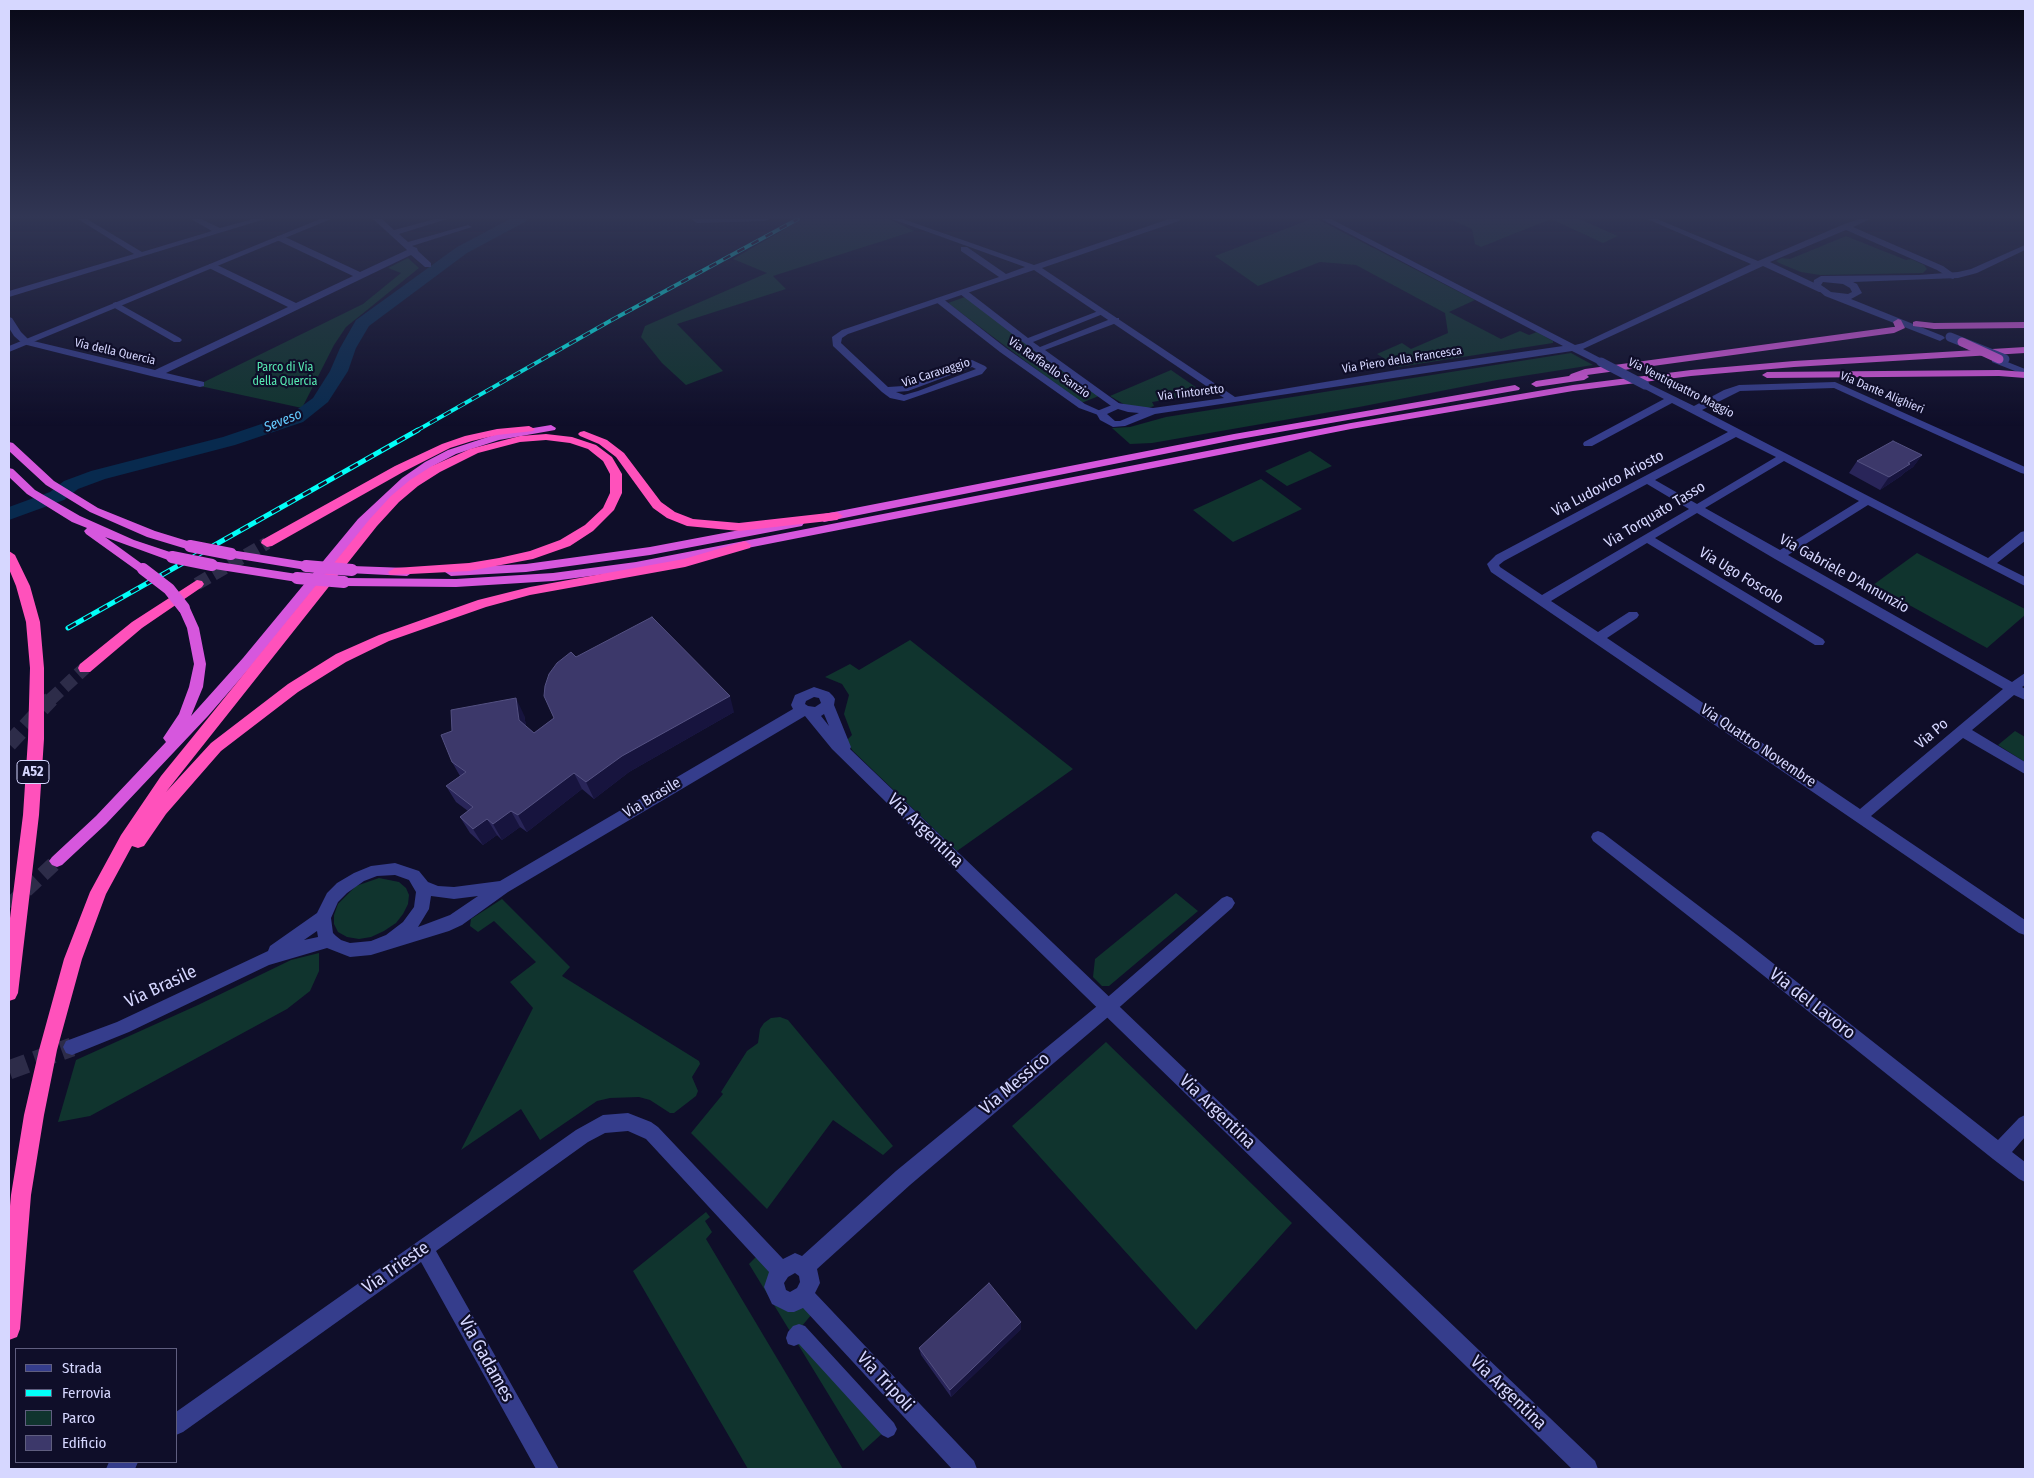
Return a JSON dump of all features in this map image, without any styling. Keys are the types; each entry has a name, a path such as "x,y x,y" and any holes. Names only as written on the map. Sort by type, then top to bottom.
{"highway":[{"path":"1564,379 1584,372 1894,330 1900,328 1898,322"},
{"path":"1916,324 1934,326 2025,325"},
{"path":"9,445 50,483 73,497 124,524 190,546 306,566 395,572 456,572 526,568 650,551 1234,437 1564,379 1764,357 2025,341"},
{"path":"1962,342 2000,363 2024,371"},
{"path":"9,471 31,492 76,519 130,542 172,557 297,578 344,582 448,584 553,577 636,566 1351,426 1572,388 1706,372 2025,350"},
{"path":"1706,372 1751,375 2000,363"},
{"path":"267,543 399,469 446,446 497,432 520,429 550,428 581,433 603,442 620,454 657,505 671,515 692,523 739,527 836,516"},
{"path":"57,861 101,820 176,742 248,662 362,522 406,480 429,464 472,444 512,433 550,428"},
{"path":"9,1329 21,1195 34,1115 73,959 98,892 127,840 166,780 372,524 408,488 459,456 498,443 546,437 579,442 592,447 608,459 616,474 616,493 608,510 589,528 565,543 534,555 499,562 395,572"},
{"path":"76,519 103,542 169,589 184,608 193,628 200,664 196,687 181,721 168,742 137,782"},
{"path":"86,925 138,840 160,810 198,766 216,747 252,718 326,668 384,638 434,619 483,604 530,592 685,563 745,545"},
{"name":"A52","path":"9,555 23,586 33,622 37,668 36,739 30,816 9,993"},
{"path":"85,668 137,625 197,584"}],"street":[{"path":"9,294 28,288"},
{"path":"9,349 159,288"},
{"path":"256,288 296,307"},
{"path":"155,374 337,288"},
{"path":"886,390 836,344 837,337 845,332 975,288"},
{"path":"1067,288 1233,400"},
{"name":"Via Ventiquattro Maggio","path":"1458,288 2025,582"},
{"name":"Via Piero della Francesca","path":"1233,400 1397,373 1574,348 1589,344 1707,288"},
{"path":"1818,288 1898,322 1962,342"},
{"path":"1853,288 1861,299 1869,305 1916,324 2000,363 2024,371"},
{"path":"1832,295 1848,297 1861,288"},
{"name":"Via Raffaello Sanzio","path":"963,292 1117,406"},
{"name":"Via Raffaello Sanzio","path":"939,300 1003,350 1082,406 1101,413"},
{"path":"116,306 177,340"},
{"path":"1027,341 1104,312"},
{"path":"9,320 20,338 26,342"},
{"path":"1039,350 1116,320"},
{"name":"Via della Quercia","path":"26,342 200,384"},
{"name":"Via Caravaggio","path":"972,363 982,368 979,372 904,398 894,396 886,390 904,389 972,363"},
{"name":"Via Dante Alighieri","path":"1695,410 1739,388 1839,386 2025,471"},
{"path":"1588,444 1672,399"},
{"name":"Via Tintoretto","path":"1101,413 1104,418 1113,424 1121,424 1152,411 1233,400"},
{"path":"1101,413 1117,406"},
{"name":"Via Tintoretto","path":"1117,406 1152,411"},
{"name":"Via Ludovico Ariosto","path":"1494,564 1500,558 1737,432"},
{"name":"Via Torquato Tasso","path":"1541,601 1784,456"},
{"name":"Via Gabriele D'Annunzio","path":"1647,480 2019,692"},
{"path":"1779,556 1868,500"},
{"path":"1989,563 2025,535"},
{"name":"Via Ugo Foscolo","path":"1646,538 1819,642"},
{"name":"Via Quattro Novembre","path":"1494,564 1497,571 2025,928"},
{"path":"1598,638 1633,615"},
{"name":"Via Po","path":"1860,816 1962,731 2019,692 2025,678"},
{"path":"810,692 818,692 828,699 822,710 806,712 798,705 800,698 810,692"},
{"name":"Via Argentina","path":"826,705 847,754"},
{"name":"Via Argentina","path":"806,712 1108,1007 1587,1469"},
{"name":"Via Brasile","path":"386,943 450,924 503,887 806,712"},
{"path":"1962,731 2025,769"},
{"name":"Via del Lavoro","path":"1598,837 2025,1173"},
{"path":"388,869 402,870 414,875 423,887 424,901 416,918 404,931 386,943 371,948 350,950 336,946 325,935 323,918 329,903 342,888 369,873 388,869"},
{"name":"Via Brasile","path":"423,887 438,892 454,893 486,891 503,887"},
{"name":"Via Messico","path":"804,1266 903,1178 1108,1007 1227,903"},
{"name":"Via Brasile","path":"265,959 323,918"},
{"name":"Via Brasile","path":"72,1047 123,1027 265,959 330,941"},
{"name":"Via Trieste","path":"178,1424 582,1136 603,1124 633,1123 645,1128 662,1141 781,1270"},
{"path":"1999,1153 2025,1124"},
{"name":"Via Gadames","path":"424,1248 548,1469"},
{"path":"795,1264 804,1266 810,1276 808,1290 794,1302 783,1300 779,1297 774,1287 775,1280 781,1270 795,1264"},
{"name":"Via Tripoli","path":"804,1295 959,1467"},
{"path":"794,1338 799,1332 888,1428"}],"green space":[{"name":"Parco di Via della Quercia","path":"383,288 394,288 346,327 334,345 302,408 200,386 204,382 363,304"},
{"path":"733,288 786,289 677,324 723,371 686,385 662,363 641,337 645,326"},
{"path":"1399,288 1452,288 1475,300 1449,312 1501,339 1520,331 1529,335 1537,332 1553,341 1553,343 1398,367 1377,354 1402,343 1411,349 1448,333 1445,313"},
{"path":"965,297 1099,396 1081,403 948,303"},
{"path":"1571,353 1593,365 1497,380 1359,407 1152,443 1130,444 1112,428 1130,427 1166,417"},
{"path":"1171,370 1197,388 1194,395 1152,402 1154,406 1145,409 1127,406 1110,396"},
{"path":"1310,451 1332,466 1287,486 1265,471"},
{"path":"1261,479 1302,509 1233,542 1193,510"},
{"path":"1917,553 2025,609 2025,615 1987,648 1873,585"},
{"path":"910,640 1073,769 957,851 853,751 846,741 852,735 844,714 849,695 842,684 825,677 850,664 859,670"},
{"path":"2015,731 2025,737 2025,762 1998,745"},
{"path":"379,878 399,882 406,888 409,895 408,904 403,914 396,923 371,937 359,939 347,937 338,932 334,924 334,915 338,904 356,886"},
{"path":"1176,893 1198,911 1109,986 1102,986 1093,977 1095,959"},
{"path":"502,899 570,967 562,976 699,1061 700,1064 692,1077 698,1091 696,1096 674,1113 670,1113 650,1100 639,1097 610,1098 597,1101 540,1140 521,1109 461,1150 533,1008 510,982 536,962 494,921 478,932 470,926 471,919"},
{"path":"319,953 319,971 310,991 287,1009 90,1116 58,1122 76,1060 198,1005 291,960"},
{"path":"780,1017 788,1020 893,1146 883,1155 833,1120 767,1209 691,1133 723,1094 721,1092 747,1051 758,1043 760,1029 764,1023 771,1018"},
{"path":"1106,1042 1292,1223 1196,1330 1012,1126"},
{"path":"706,1212 710,1217 705,1221 712,1232 706,1239 843,1469 748,1469 633,1271"},
{"path":"757,1256 768,1268 770,1276 812,1314 796,1333 885,1431 863,1451 749,1264"}],"building":[{"path":"1893,441 1922,455 1889,477 1857,461"},
{"path":"652,617 730,696 622,756 586,782 574,773 518,815 511,811 493,824 487,819 473,829 460,817 473,807 446,786 466,772 452,762 441,735 452,731 451,710 516,698 519,720 534,733 554,718 544,696 549,674 557,663 571,652 576,657"},
{"path":"989,1283 1021,1322 950,1390 919,1348"}],"waterway":[{"name":"Seveso","path":"9,514 57,496 71,485 98,475 229,441 297,418 319,402 339,371 348,348 362,323 410,288"}],"tunnel":[{"path":"197,584 267,543"},
{"path":"50,700 85,668"},
{"path":"9,744 50,700"},
{"path":"9,906 57,861"},
{"path":"9,1070 72,1047"}],"railway":[{"path":"416,431 671,288"},
{"path":"68,628 418,430"}]}
